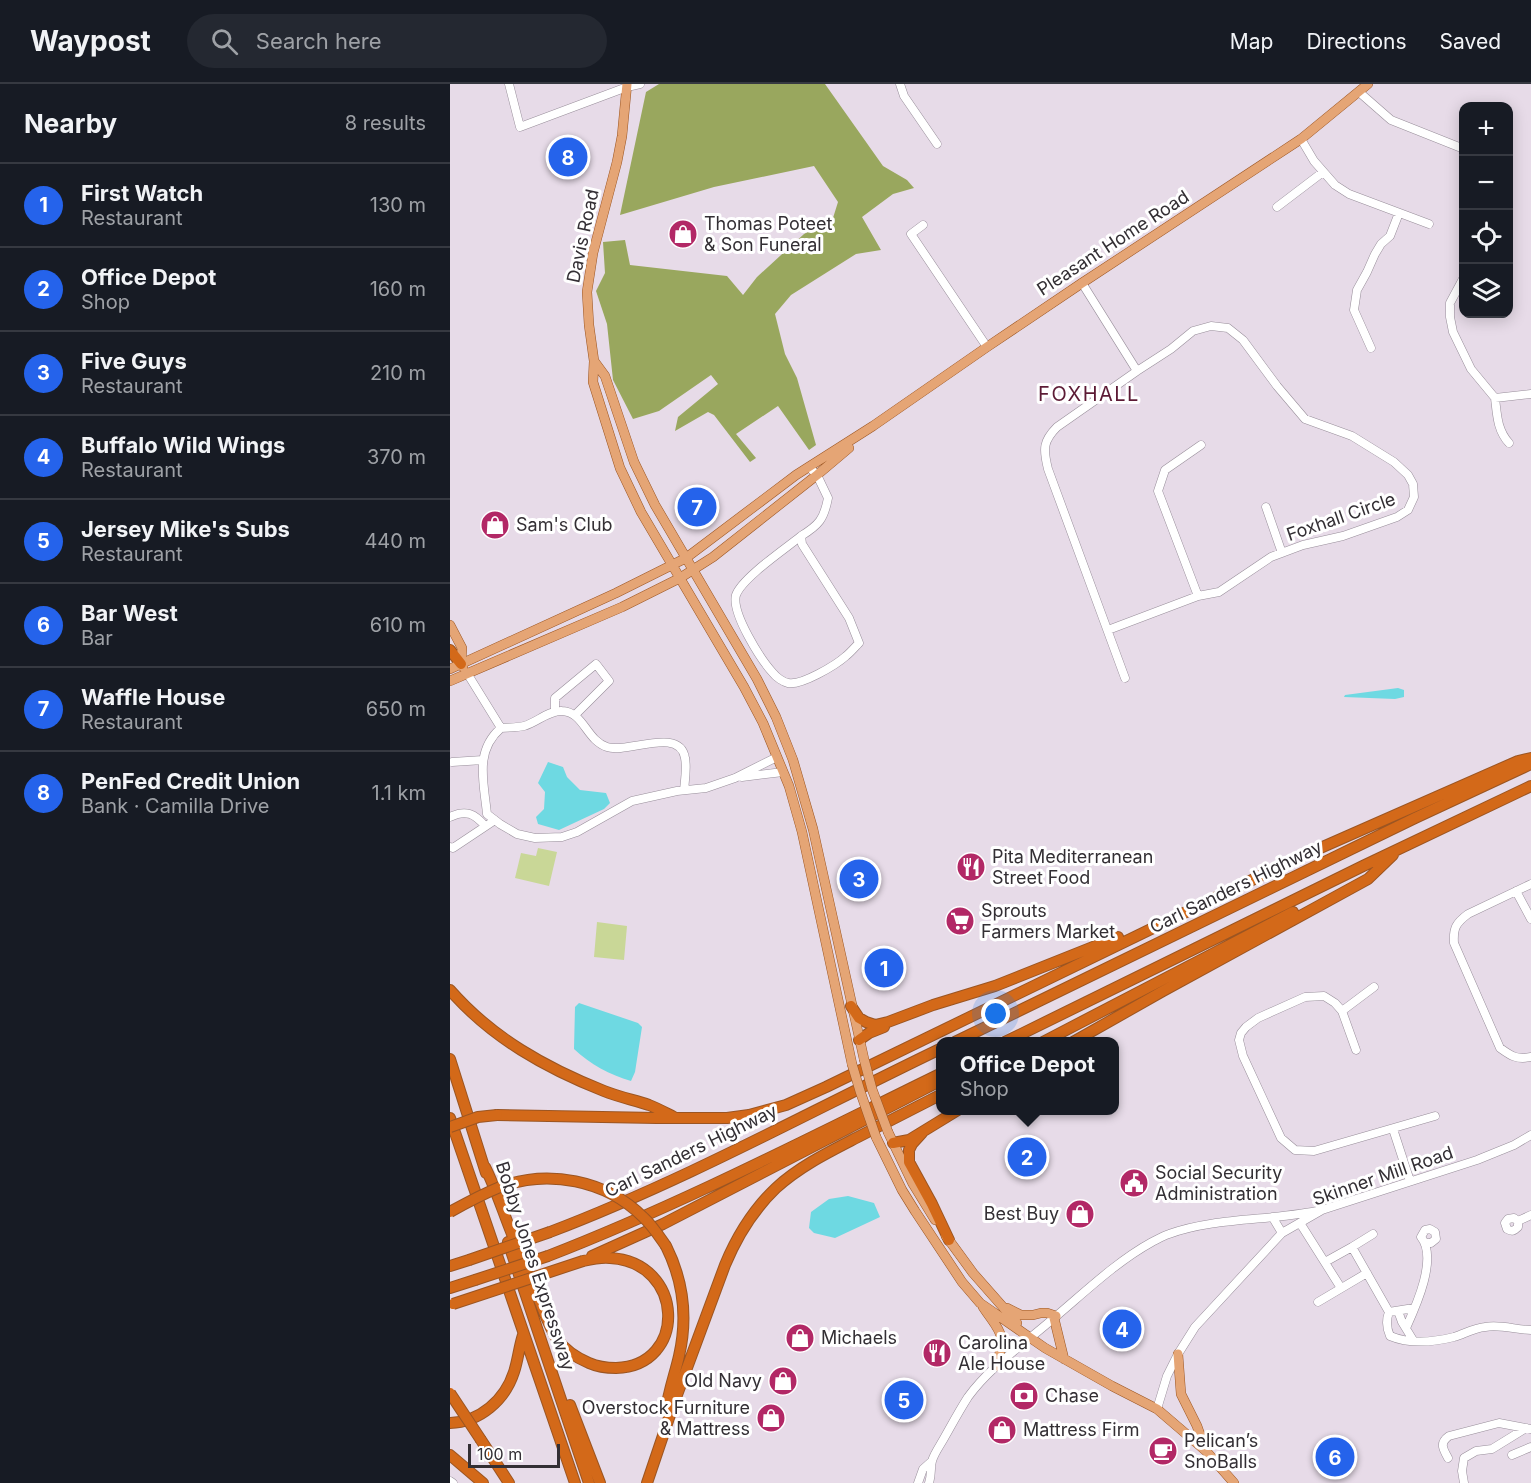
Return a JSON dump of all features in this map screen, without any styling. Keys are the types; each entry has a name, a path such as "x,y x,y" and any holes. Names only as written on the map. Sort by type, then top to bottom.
{"highway":[{"path":"450,650 464,669"},
{"path":"450,1127 478,1117 497,1115 727,1118 749,1115 786,1105 1314,851 1508,765 1531,758"},
{"name":"Carl Sanders Highway","path":"963,1037 1531,764"},
{"name":"Carl Sanders Highway","path":"1013,1037 1531,786"},
{"path":"1080,1037 1368,879 1400,848"},
{"path":"1051,1037 1336,889 1349,873"},
{"path":"851,1006 859,1018 866,1022 875,1025 888,1022 995,986 1137,928 1156,926"},
{"path":"450,990 480,1021 519,1050 580,1081 651,1106 677,1119"},
{"path":"859,1040 878,1029 951,1000"},
{"name":"Carl Sanders Highway","path":"450,1266 550,1233 613,1207 936,1051"},
{"name":"Bobby Jones Expressway","path":"450,1059 489,1185 590,1483"},
{"name":"Carl Sanders Highway","path":"450,1288 548,1256 628,1224 936,1076"},
{"path":"451,1305 583,1261 663,1224 936,1083"},
{"path":"647,1483 725,1265 738,1237 759,1206 774,1190 811,1161 936,1097"},
{"path":"893,1143 909,1140 950,1115"},
{"name":"Bobby Jones Expressway","path":"450,1118 574,1483"},
{"path":"922,1133 909,1150 909,1162 949,1240"},
{"path":"485,1167 557,1339 571,1353 597,1366 622,1367 644,1359 659,1346 667,1327 667,1300 661,1286 650,1273 627,1261 604,1258 583,1261"},
{"path":"450,1212 501,1187 528,1180 550,1178 570,1180 605,1191 628,1204 644,1217 666,1246 678,1273 683,1296 682,1341 666,1405 664,1435"},
{"path":"450,1423 476,1417 487,1411 499,1398 511,1380 523,1335"},
{"path":"546,1356 570,1405 600,1483"},
{"path":"450,1393 509,1483"},
{"path":"551,1413 568,1483"},
{"path":"450,1455 483,1483"}],"main road":[{"name":"Pleasant Home Road","path":"464,669 686,558 796,475 873,426 1082,283 1301,139 1368,84"},
{"name":"Davis Road","path":"627,85 622,136 593,253 587,292 594,361 593,382 620,468 641,512 744,687 761,720 789,786 806,852 848,1048 877,1139 915,1211 962,1281 981,1303"},
{"name":"Davis Road","path":"594,361 605,376 634,462 655,505 756,679 776,717 793,760 818,851 859,1040 872,1089 888,1132 913,1184 949,1240 973,1273 1031,1338"},
{"name":"Pleasant Home Road","path":"464,669 622,607 680,578 713,557 817,475 873,426"},
{"path":"450,625 462,648 464,669"},
{"path":"450,669 464,669"},
{"path":"450,681 464,669"},
{"path":"806,852 818,851"},
{"path":"848,1048 859,1040"},
{"path":"877,1139 893,1143"},
{"path":"981,1303 1045,1348 1157,1409 1206,1451 1234,1483"},
{"path":"981,1303 1001,1334 1002,1344 996,1366"},
{"path":"1000,1305 1021,1315 1041,1312 1055,1317 1064,1359"},
{"path":"1178,1354 1181,1394 1206,1451"}],"street":[{"path":"509,84 520,127 627,85 640,84"},
{"path":"900,84 904,96 937,144"},
{"path":"1359,92 1391,120 1459,147"},
{"path":"1301,139 1335,186 1349,194 1430,224"},
{"path":"1277,207 1323,172"},
{"path":"1371,348 1354,310 1357,290 1375,254 1390,236 1399,213"},
{"path":"923,225 911,234 987,347"},
{"path":"1082,283 1137,370"},
{"path":"1459,286 1450,303 1453,333 1471,369 1495,398 1498,424 1502,435 1509,442"},
{"name":"Foxhall Circle","path":"1108,630 1198,596 1219,592 1271,557 1397,517 1408,510 1414,497 1413,484 1408,475 1394,462 1352,436 1305,419 1243,340 1228,328 1211,326 1193,332 1057,427 1049,435 1045,444 1048,469 1125,678"},
{"path":"1495,398 1531,394"},
{"path":"1198,596 1158,491 1165,470 1201,445"},
{"path":"801,536 802,544 849,618 859,643 845,657 804,682 788,683 774,675 760,656 736,611 736,597 740,587 759,569 801,536 812,529 822,520 828,498 817,475 809,467"},
{"path":"1266,507 1282,553"},
{"path":"555,712 555,698 596,664 609,681 575,715"},
{"path":"464,669 501,728"},
{"path":"756,679 770,670"},
{"path":"684,790 685,755 680,746 669,741 620,748 608,747 594,740 575,715 560,710 522,726 501,728 492,735 485,750 482,766 487,814 517,834 535,838 562,837 577,832 632,801 684,790 706,788 735,778 777,757"},
{"path":"451,761 483,760"},
{"path":"735,778 783,772"},
{"path":"450,817 470,814 476,816 485,826"},
{"path":"450,848 495,820"},
{"path":"1531,884 1468,915 1460,920 1454,931 1454,943 1500,1048 1513,1057 1531,1057"},
{"path":"1516,891 1531,919"},
{"path":"1342,1011 1374,987"},
{"path":"1356,1050 1342,1011 1324,996 1305,997 1258,1018 1246,1027 1239,1040 1243,1056 1281,1138 1294,1150 1314,1151 1435,1116"},
{"path":"1393,1129 1410,1181"},
{"name":"Skinner Mill Road","path":"1157,1409 1167,1376 1195,1328 1282,1233 1322,1210 1477,1160 1531,1135"},
{"path":"929,1483 932,1461 936,1452 968,1397 1016,1348 1031,1338 1106,1273 1141,1248 1168,1234 1193,1228 1322,1210"},
{"path":"1518,1221 1531,1215"},
{"path":"1273,1218 1282,1233"},
{"path":"1300,1223 1341,1288"},
{"path":"1325,1262 1373,1234"},
{"path":"1406,1328 1420,1293 1426,1268 1426,1243"},
{"path":"1352,1247 1366,1273 1413,1340"},
{"path":"1318,1302 1366,1273"},
{"path":"1414,1308 1394,1311 1387,1320 1387,1330 1390,1335 1396,1338 1435,1341 1487,1326 1531,1330"},
{"path":"1448,1458 1442,1443 1449,1436 1499,1423 1528,1429"},
{"path":"1464,1483 1462,1471 1464,1458 1470,1453 1492,1449 1528,1429"},
{"path":"1512,1455 1531,1447"},
{"path":"918,1483 923,1469 932,1461"}],"green space":[{"path":"659,84 825,84 883,166 907,180 914,188 893,194 862,217 881,250 856,254 791,295 775,314 785,354 797,378 816,445 809,450 778,406 736,434 756,458 750,462 714,415 708,412 675,431 678,417 718,384 711,375 659,411 633,419 613,380 607,324 596,291 605,273 603,242 625,240 630,265 727,276 743,295 757,277 804,234 833,218 838,202 814,166 714,187 620,215 646,92"},
{"path":"538,848 557,852 549,886 515,878 521,853 536,856"},
{"path":"597,922 627,926 624,960 594,957"}],"water":[{"path":"1398,688 1404,690 1404,697 1395,699 1344,697 1345,695"},
{"path":"548,762 563,767 567,777 580,790 606,793 610,803 604,809 559,830 538,824 536,817 544,809 545,792 538,783"},
{"path":"579,1003 638,1023 642,1027 635,1072 631,1081 615,1076 574,1049 575,1007"},
{"path":"848,1196 874,1203 880,1217 835,1238 814,1233 809,1228 811,1212 829,1199"}],"place":[{"name":"PenFed Credit Union","path":"568,157"},
{"name":"Thomas Poteet & Son Funeral","path":"683,234"},
{"name":"Waffle House","path":"697,507"},
{"name":"Sam's Club","path":"495,525"},
{"name":"Pita Mediterranean Street Food","path":"971,867"},
{"name":"Five Guys","path":"859,879"},
{"name":"Sprouts Farmers Market","path":"960,921"},
{"name":"First Watch","path":"884,968"},
{"name":"Office Depot","path":"1027,1157"},
{"name":"Social Security Administration","path":"1134,1183"},
{"name":"Best Buy","path":"1080,1214"},
{"name":"Buffalo Wild Wings","path":"1122,1329"},
{"name":"Michaels","path":"800,1338"},
{"name":"Carolina Ale House","path":"937,1353"},
{"name":"Old Navy","path":"783,1381"},
{"name":"Chase","path":"1024,1396"},
{"name":"Jersey Mike's Subs","path":"904,1400"},
{"name":"Overstock Furniture & Mattress","path":"771,1418"},
{"name":"Mattress Firm","path":"1002,1430"},
{"name":"Pelican’s SnoBalls","path":"1163,1451"},
{"name":"Bar West","path":"1335,1457"}],"district":[{"name":"FOXHALL","path":"1089,394"}]}
